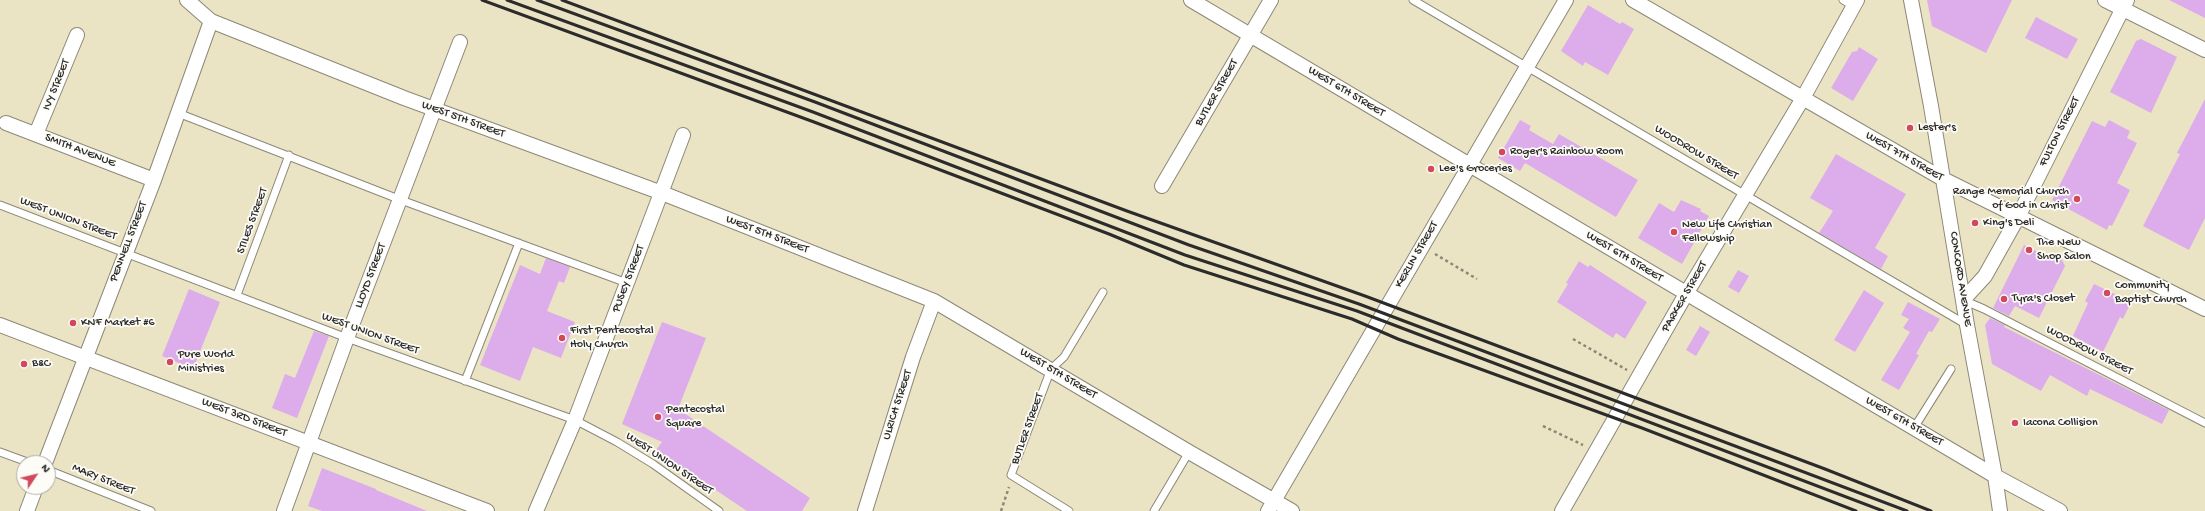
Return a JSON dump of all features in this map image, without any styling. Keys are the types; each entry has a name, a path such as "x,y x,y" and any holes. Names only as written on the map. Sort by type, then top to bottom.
{"street":[{"name":"WEST 5TH STREET","path":"187,0 211,21 434,110 662,194 934,301 1189,452 1271,506 1292,511"},
{"name":"WEST 6TH STREET","path":"1191,0 1995,476 2060,511"},
{"name":"BUTLER STREET","path":"1162,186 1271,0"},
{"name":"KERLIN STREET","path":"1271,506 1566,0"},
{"name":"WEST 7TH STREET","path":"1633,0 1943,179 2205,309"},
{"name":"CONCORD AVENUE","path":"1911,0 2000,511"},
{"path":"2105,0 2124,4 2205,50"},
{"name":"PARKER STREET","path":"1562,511 1640,378 1686,294 1803,98 1851,2"},
{"name":"FULTON STREET","path":"1963,300 1985,276 2018,217 2124,4"},
{"name":"PENNELL STREET","path":"48,455 154,180 211,21"},
{"name":"IVY STREET","path":"36,134 77,35"},
{"name":"LLOYD STREET","path":"284,511 347,338 401,200 460,42"},
{"name":"SMITH AVENUE","path":"6,123 154,180"},
{"name":"PUSEY STREET","path":"536,511 575,420 662,194 683,135"},
{"name":"ULRICH STREET","path":"865,511 913,358 934,301"},
{"name":"WEST 3RD STREET","path":"0,325 487,511"},
{"path":"27,511 33,495"}],"lane":[{"name":"WOODROW STREET","path":"1413,0 1967,325"},
{"path":"178,112 401,200 627,283"},
{"name":"STILES STREET","path":"238,295 289,155"},
{"name":"WEST UNION STREET","path":"0,205 347,338 575,420 617,442 653,464 719,511"},
{"path":"465,381 520,243"},
{"name":"BUTLER STREET","path":"1011,475 1050,369 1064,357 1103,292"},
{"name":"WOODROW STREET","path":"1963,300 1984,309 2205,423"},
{"path":"1914,428 1951,369"},
{"path":"0,452 16,458"},
{"path":"1154,511 1189,452"},
{"name":"MARY STREET","path":"56,473 151,511"},
{"path":"1011,475 1069,511"}],"path":[{"path":"1422,246 1477,279"},
{"path":"1573,339 1640,378"},
{"path":"1543,426 1596,452"},
{"name":"BUTLER STREET","path":"1001,511 1011,475"}],"building":[{"path":"1927,0 2012,0 1986,53 1932,26"},
{"path":"2169,0 2205,0 2205,18"},
{"path":"1588,5 1620,24 1622,22 1634,29 1608,75 1585,62 1583,66 1561,51"},
{"path":"2036,17 2078,39 2067,59 2025,38"},
{"path":"2141,39 2177,57 2151,113 2110,92 2136,41"},
{"path":"1859,47 1878,59 1853,101 1831,88 1852,52 1857,51"},
{"path":"2205,99 2205,218 2189,250 2143,226 2180,154 2177,153"},
{"path":"1520,120 1531,126 1529,130 1553,144 1559,134 1638,180 1616,217 1525,163 1520,171 1498,158"},
{"path":"2109,120 2130,131 2127,138 2137,143 2117,183 2130,190 2112,226 2109,225 2107,230 2052,200 2092,121 2105,127"},
{"path":"1836,154 1906,194 1875,248 1888,256 1881,269 1819,233 1833,211 1810,198"},
{"path":"1681,200 1701,209 1700,211 1709,216 1682,264 1638,238 1659,203 1674,212"},
{"path":"2024,245 2044,255 2048,254 2058,259 2061,258 2065,266 2039,318 2015,306 2009,316 1993,308"},
{"path":"546,258 570,267 564,283 559,281 547,311 575,322 561,358 533,347 520,381 480,365 520,265 540,274"},
{"path":"1579,261 1588,267 1590,265 1647,302 1625,339 1616,333 1613,338 1557,302"},
{"path":"1738,270 1749,276 1739,293 1728,287"},
{"path":"2094,284 2131,302 2123,319 2120,317 2103,352 2073,336 2088,303 2085,301"},
{"path":"189,289 220,302 193,369 162,356"},
{"path":"1864,290 1884,303 1855,352 1834,340"},
{"path":"1908,302 1940,319 1932,332 1929,331 1916,354 1919,355 1899,390 1881,380 1910,332 1903,328 1909,319 1901,315"},
{"path":"1990,318 2005,325 2004,327 2169,410 2162,424 2090,389 2087,396 2050,375 2041,391 1992,364 1985,325"},
{"name":"Pentecostal Square","path":"662,322 706,338 678,409 810,498 802,511 747,511 656,450 662,442 622,424"},
{"path":"1700,326 1710,332 1696,356 1686,350"},
{"path":"314,331 329,336 297,418 272,408 285,374 295,378"},
{"path":"322,468 427,511 322,511 308,506"}],"railway":[{"path":"482,0 814,122 1109,234 1184,265 1352,319 1398,339 1642,428 1856,511"},
{"path":"507,0 813,112 1185,255 1357,311 1883,511"},
{"path":"537,0 815,102 1189,245 1359,304 1907,511"},
{"path":"562,0 1127,211 1365,296 1825,469 1931,511"}],"place":[{"name":"Lester's","path":"1910,128"},
{"name":"Roger's Rainbow Room","path":"1502,152"},
{"name":"Lee's Groceries","path":"1431,169"},
{"name":"Range Memorial Church of God in Christ","path":"2077,199"},
{"name":"King's Deli","path":"1975,223"},
{"name":"New Life Christian Fellowship","path":"1674,232"},
{"name":"The New Shop Salon","path":"2029,250"},
{"name":"Community Baptist Church","path":"2107,293"},
{"name":"Tyra's Closet","path":"2004,299"},
{"name":"KNF Market #6","path":"73,323"},
{"name":"First Pentecostal Holy Church","path":"562,338"},
{"name":"Pure World Ministries","path":"170,362"},
{"name":"B&C","path":"24,364"},
{"name":"Pentecostal Square","path":"658,417"},
{"name":"Iacona Collision","path":"2015,423"}]}
